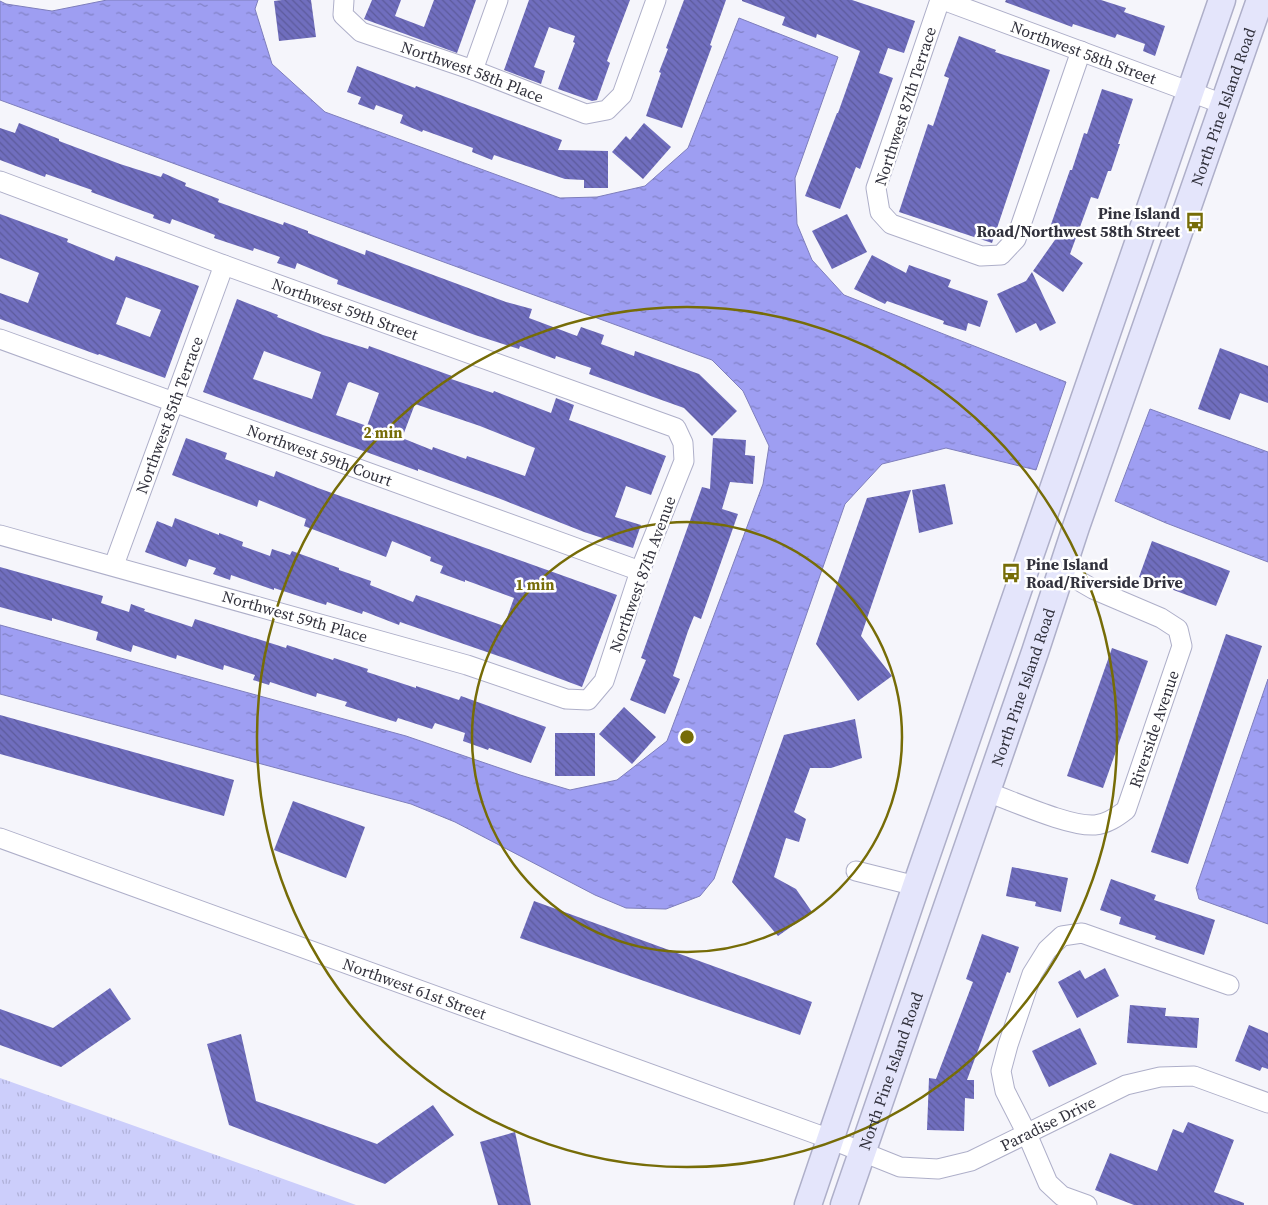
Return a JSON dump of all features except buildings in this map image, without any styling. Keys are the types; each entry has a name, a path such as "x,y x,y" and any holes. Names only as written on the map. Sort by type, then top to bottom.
{"main road":[{"path":"808,1205 916,886 1222,0"},
{"name":"North Pine Island Road","path":"844,1205 1222,104 1260,0"}],"street":[{"path":"473,70 498,0"},
{"name":"Northwest 58th Place","path":"343,8 361,32 473,70 586,114 607,110 622,95 656,0"},
{"name":"Northwest 58th Street","path":"942,0 1222,104"},
{"name":"Northwest 87th Terrace","path":"942,0 876,188 880,212 891,224 981,256 1001,255 1016,239 1081,51"},
{"name":"Northwest 59th Street","path":"0,181 224,265 676,428 682,443"},
{"name":"Northwest 85th Terrace","path":"114,565 224,265"},
{"name":"Northwest 59th Court","path":"0,339 640,571"},
{"name":"Northwest 87th Avenue","path":"588,700 604,681 640,571 684,461 682,443"},
{"name":"Northwest 59th Place","path":"0,534 467,665 566,699 588,700"},
{"name":"Riverside Avenue","path":"987,792 1072,822 1095,825 1111,821 1126,810 1182,646 1178,629 1161,618 1093,589 1062,571"},
{"name":"Northwest 61st Street","path":"0,838 830,1139"},
{"path":"856,871 916,886"},
{"path":"1087,1205 1062,1196 1048,1183 1027,1134 1005,1091 1001,1071 1032,974 1046,950 1062,936 1082,933 1229,985"},
{"name":"Paradise Drive","path":"830,1139 900,1167 938,1169 971,1161 1126,1085 1160,1077 1194,1076 1268,1103"}],"green space":[{"path":"0,1078 356,1205 0,1205"}],"water":[{"path":"107,0 258,0 255,9 272,64 325,112 560,198 597,197 645,186 688,148 739,18 838,57 795,178 797,224 812,260 844,295 1066,382 1036,470 946,448 882,464 845,504 714,879 700,896 666,909 626,908 595,895 455,822 411,804 0,694 0,625 406,736 570,790 617,780 667,741 763,484 769,446 743,391 712,360 0,100 0,1 6,4 52,11"},
{"path":"1150,409 1268,452 1268,562 1166,523 1115,501"},
{"path":"1268,679 1268,924 1199,899 1196,888"}],"place":[{"name":"Pine Island Road/Northwest 58th Street","path":"1195,222"},
{"name":"Pine Island Road/Riverside Drive","path":"1011,573"}]}
